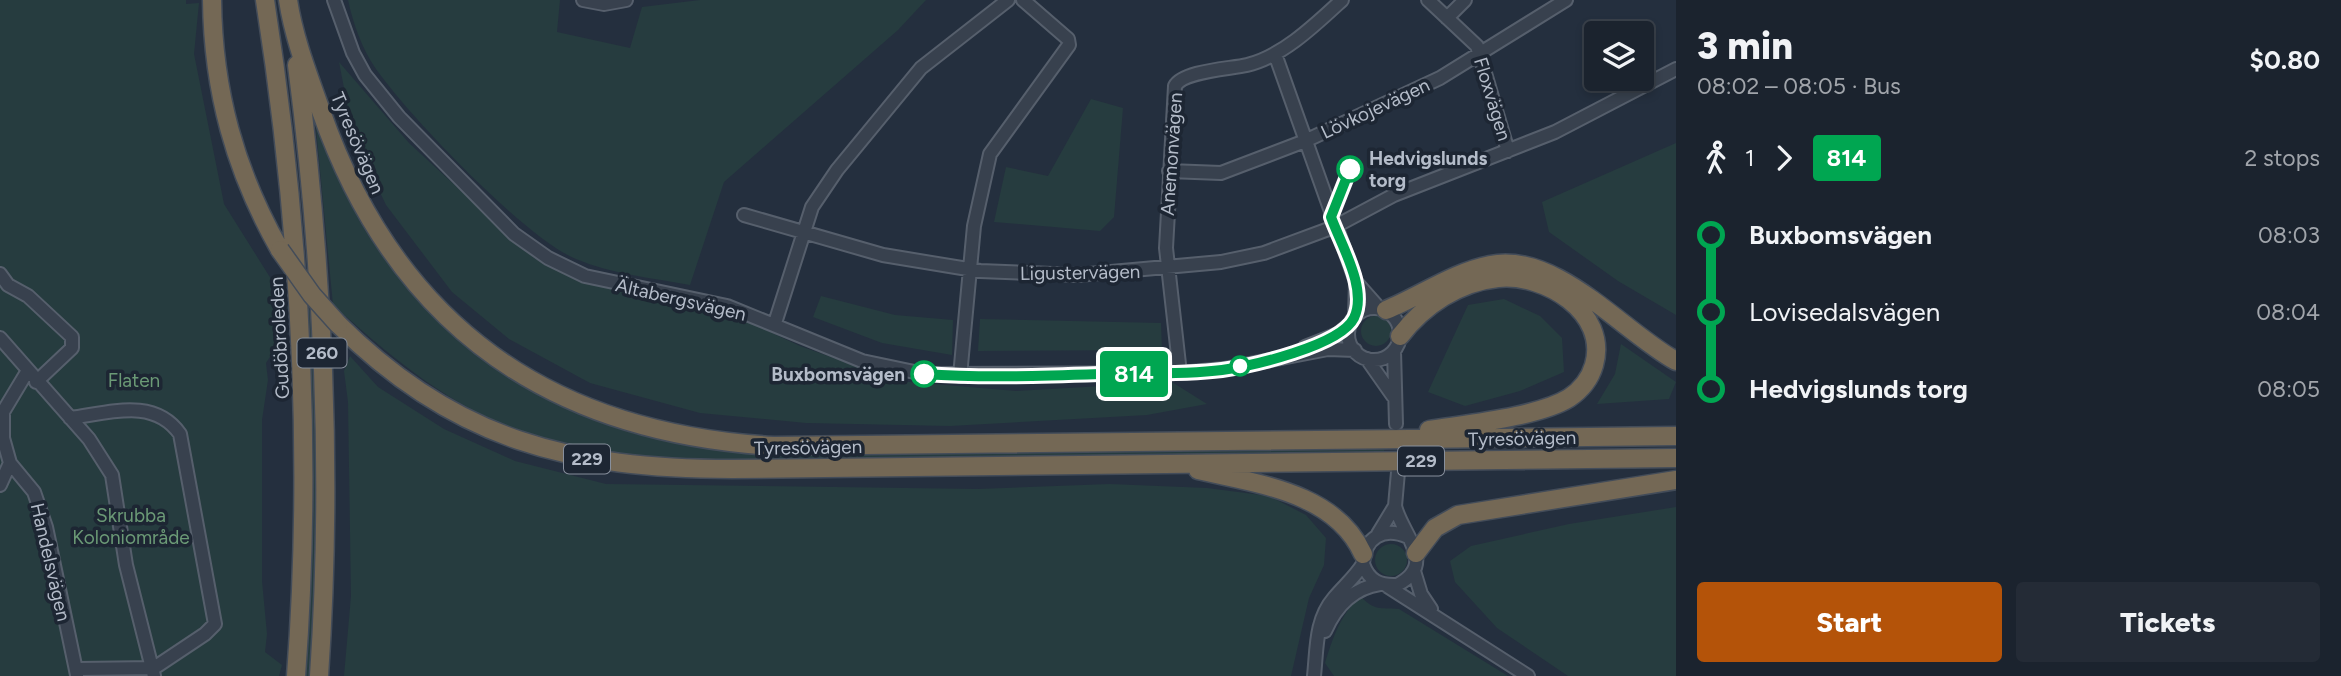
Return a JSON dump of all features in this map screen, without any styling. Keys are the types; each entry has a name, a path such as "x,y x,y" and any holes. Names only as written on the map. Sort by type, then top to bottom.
{"highway":[{"name":"Tyresövägen","path":"212,0 212,41 226,125 248,189 280,250 312,295 338,324 384,367 442,407 519,441 591,460 692,469 1676,458"},
{"name":"Gudöbroleden","path":"265,0 289,174 303,383 302,569 296,676"},
{"name":"Tyresövägen","path":"288,0 292,30 330,137 353,190 408,275 453,323 481,347 559,396 610,417 671,435 774,446 1676,436"},
{"name":"260","path":"292,30 315,228 323,360 325,495 319,676"},
{"path":"1383,309 1475,269 1504,264 1525,266 1566,283 1676,361"},
{"path":"1374,439 1557,404 1579,391 1596,358 1594,335 1583,313 1572,302 1535,282 1515,278 1481,281 1424,308 1397,344"},
{"path":"1167,463 1269,486 1311,502 1343,525 1363,559"},
{"path":"1413,554 1435,528 1458,515 1676,480"}],"street":[{"name":"Ältabergsvägen","path":"334,0 353,54 379,93 491,211 530,247 585,276 703,300 775,323 880,366 924,374 960,376 1180,373 1224,369 1328,349 1354,351"},
{"path":"583,0 604,4 626,0"},
{"path":"775,323 812,207 827,183 908,84 938,54 1009,0"},
{"path":"960,376 976,217 993,146 1069,45 1068,39 1023,0"},
{"name":"Anemonvägen","path":"1180,373 1168,268 1169,170 1174,91 1180,78 1246,65 1275,54 1342,0"},
{"name":"Floxvägen","path":"1428,0 1477,46 1508,151"},
{"path":"1447,18 1465,0"},
{"name":"Lövkojevägen","path":"1169,170 1221,173 1305,141 1440,78 1566,0"},
{"path":"1275,54 1334,227 1356,282 1399,323 1393,397 1396,424"},
{"name":"Ligustervägen","path":"744,215 883,255 970,268 1055,276 1168,268 1264,253 1334,227 1394,195 1555,132 1676,69"},
{"path":"0,274 8,285 29,296 72,337 72,348 31,377 3,412 3,438 10,463 0,485"},
{"path":"1356,282 1350,342 1354,351 1367,359 1393,397"},
{"path":"1353,320 1364,309 1383,309"},
{"name":"Ältabergsvägen","path":"1275,358 1325,340 1353,320"},
{"path":"0,338 31,377 89,439 112,475 126,565 154,672 215,624 180,434 172,422 143,409 70,418"},
{"path":"1367,359 1382,359 1397,344"},
{"name":"Handelsvägen","path":"10,463 34,492 46,527 77,673 154,672"},
{"path":"1398,472 1395,506 1413,554 1421,594 1435,615"},
{"path":"1314,676 1317,633 1327,608 1363,559 1366,547 1378,534 1395,506"},
{"path":"1378,534 1389,532 1413,554"},
{"path":"1317,648 1339,605 1361,589 1397,585 1413,554"},
{"path":"1363,559 1366,573 1528,676"}],"green space":[{"name":"Flaten","path":"0,0 186,0 186,4 199,3 194,54 224,204 288,306 279,343 266,363 268,380 262,420 262,581 267,634 265,652 282,665 279,676 0,676"},
{"path":"348,0 560,0 557,32 630,48 642,7 700,0 926,0 898,30 724,182 690,285 632,275 576,259 554,247 528,227 469,174 392,90 366,53"},
{"path":"339,62 409,143 534,258 575,279 751,323 800,346 898,381 1016,391 1172,382 1207,404 1147,415 950,426 806,423 700,413 590,383 509,339 452,292 386,205 353,135"},
{"path":"1091,99 1123,108 1114,217 1100,231 994,222 1006,167 1048,176"},
{"path":"315,118 360,221 391,267 416,297 474,350 506,373 539,394 574,411 626,431 736,452 1384,447 1384,454 756,462 652,458 601,452 553,442 508,427 459,403 415,374 333,305"},
{"path":"1676,143 1676,315 1618,281 1549,232 1542,202"},
{"path":"821,296 895,315 953,320 952,355 882,343 813,317"},
{"path":"1504,299 1540,316 1562,338 1564,372 1520,391 1465,406 1428,392 1468,305"},
{"path":"308,308 314,316 319,454 312,676 302,676 311,538"},
{"path":"1376,316 1387,320 1391,331 1387,342 1376,346 1365,342 1361,331 1365,320"},
{"path":"980,319 1161,323 1162,350 978,351"},
{"path":"1621,344 1676,382 1669,399 1597,404 1615,374"},
{"path":"350,356 378,387 444,429 515,461 606,484 978,489 1110,484 1207,488 1269,496 1306,515 1326,538 1324,565 1309,598 1291,676 344,676 351,596 348,402 344,371"},
{"path":"1676,507 1676,676 1568,676 1497,628 1455,582 1450,561 1471,546 1569,524"},
{"path":"1391,544 1402,549 1407,560 1402,571 1391,576 1380,571 1375,560 1380,549"},
{"path":"1360,596 1374,607 1399,609 1508,676 1334,676 1325,663 1328,653 1342,619"}],"bus line":[{"name":"814","path":"924,374 1002,376 1180,373 1224,369 1275,358 1338,334 1355,316 1356,303 1356,282 1331,217 1350,169"}],"place":[{"name":"Hedvigslunds torg","path":"1350,169"},
{"name":"Buxbomsvägen","path":"924,374"}],"park label":[{"name":"Skrubba Koloniområde","path":"131,526"}]}
